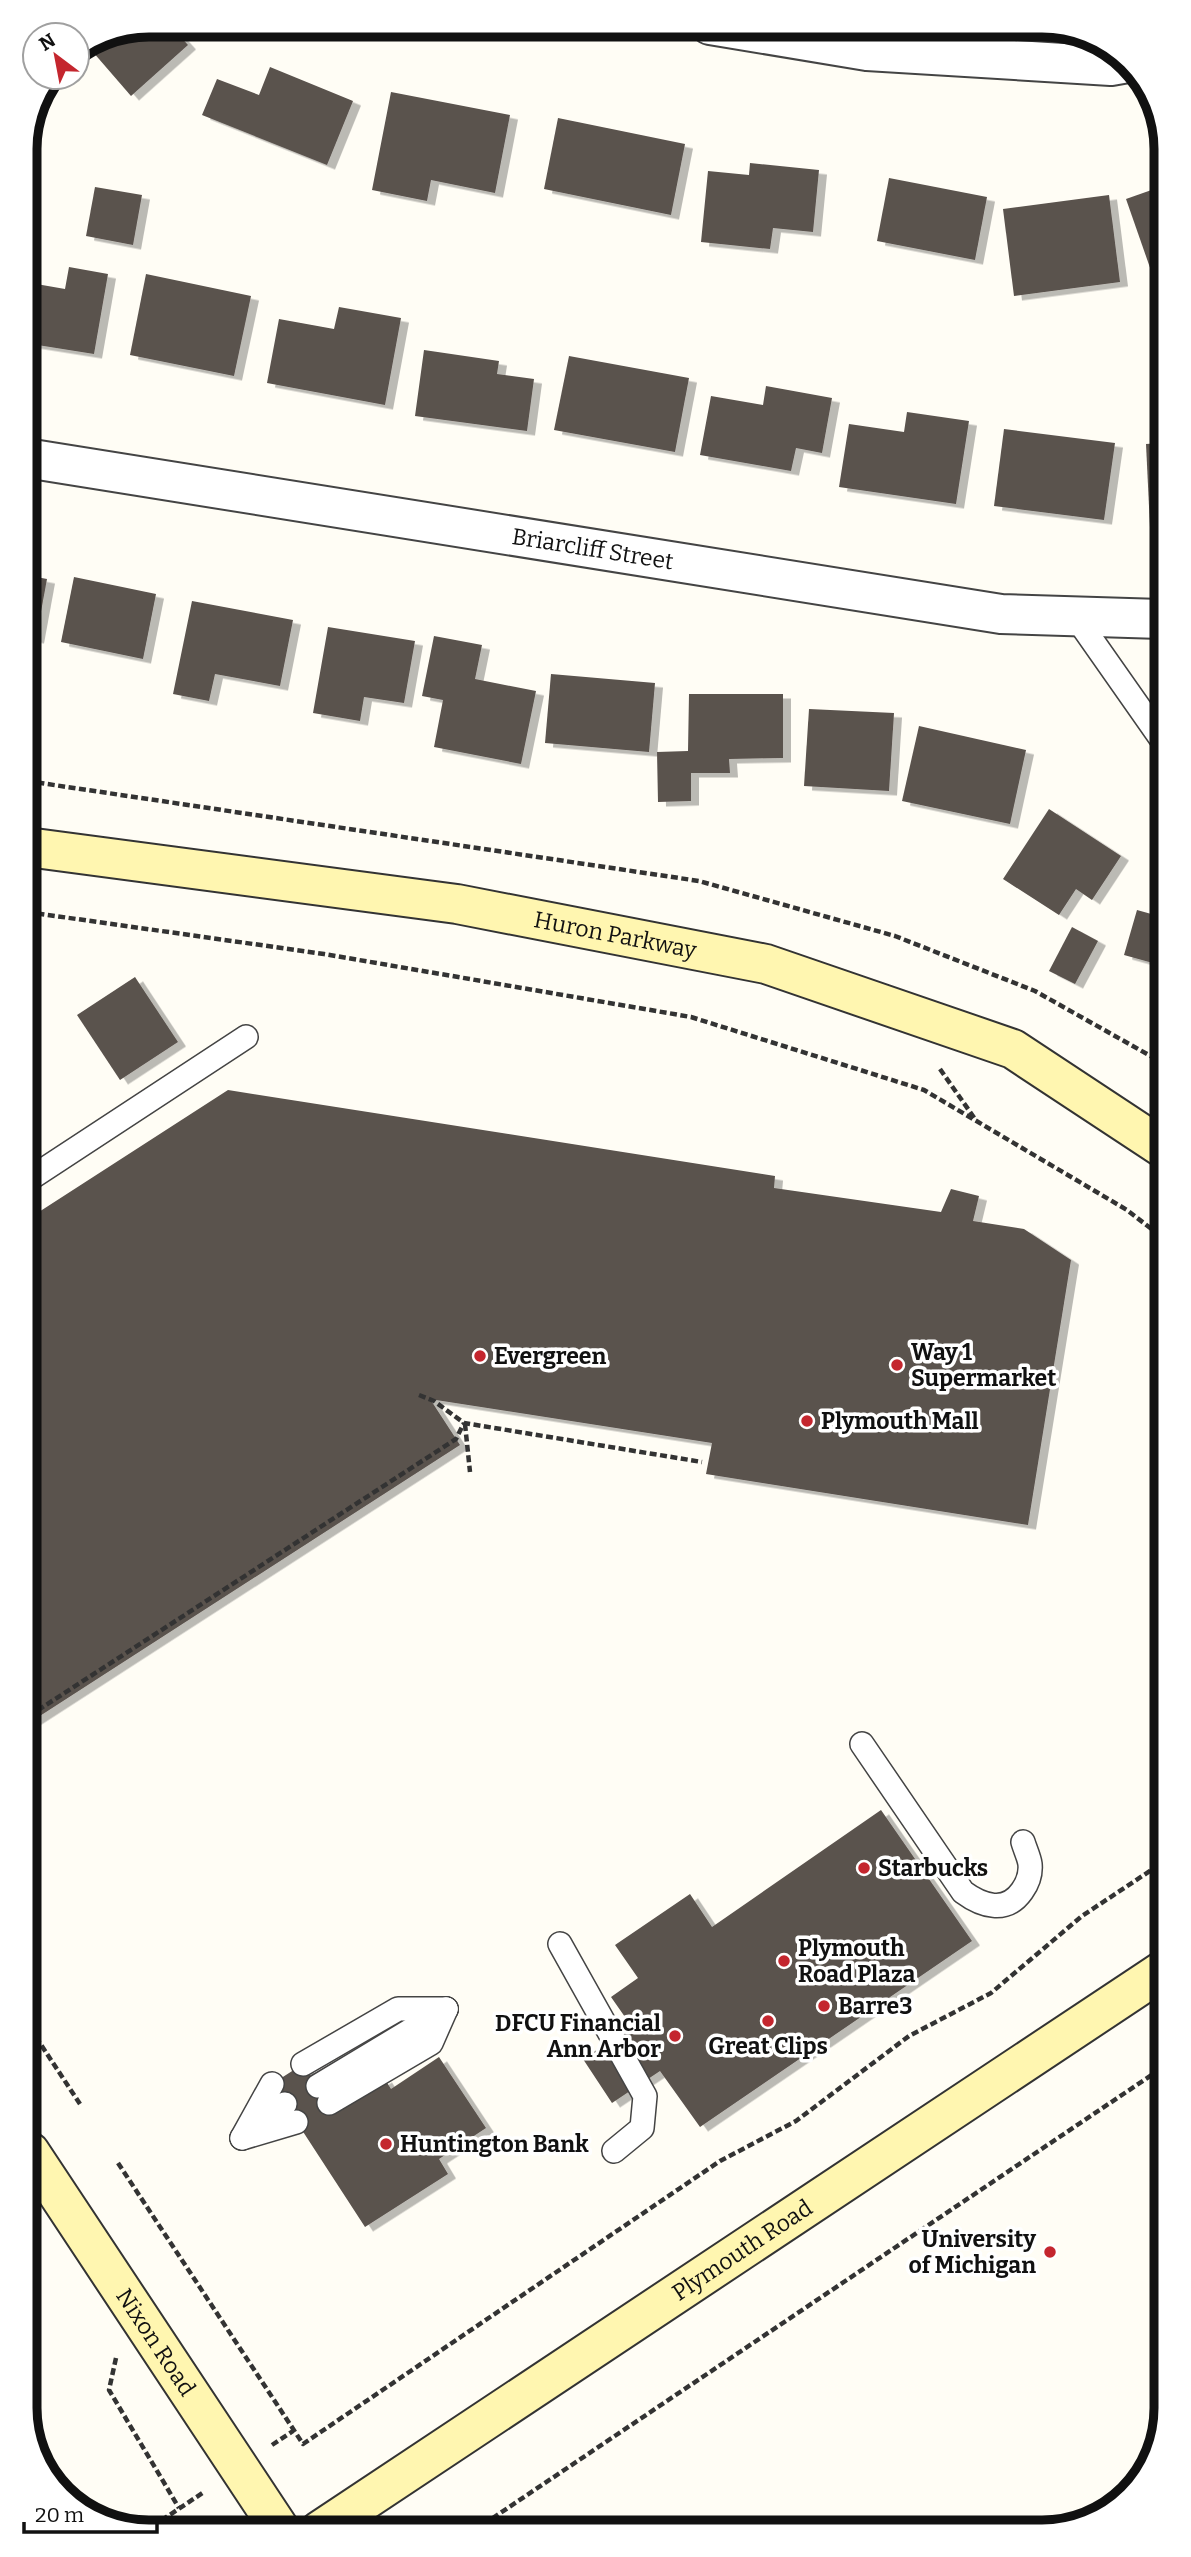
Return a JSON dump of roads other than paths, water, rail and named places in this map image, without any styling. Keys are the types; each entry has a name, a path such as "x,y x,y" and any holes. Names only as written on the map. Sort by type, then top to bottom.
{"main road":[{"name":"Huron Parkway","path":"37,848 457,904 765,964 1013,1049 1154,1142"},
{"name":"Plymouth Road","path":"336,2520 1154,1976"},
{"name":"Nixon Road","path":"37,2163 274,2520"}],"street":[{"path":"870,38 1117,65"},
{"name":"Briarcliff Street","path":"37,460 1001,614 1154,619"}],"lane":[{"path":"1075,616 1154,729"},
{"path":"37,1174 246,1037"},
{"path":"862,1744 963,1892 979,1904 998,1907 1016,1900 1027,1884 1030,1866 1023,1842"},
{"path":"561,1944 645,2096 642,2128 614,2151"},
{"path":"303,2064 398,2009 446,2009 323,2094"},
{"path":"272,2084 242,2138 291,2113"}],"place":[{"name":"Evergreen","path":"480,1356"},
{"name":"Way 1 Supermarket","path":"897,1365"},
{"name":"Plymouth Mall","path":"807,1421"},
{"name":"Starbucks","path":"864,1868"},
{"name":"Plymouth Road Plaza","path":"784,1961"},
{"name":"Barre3","path":"824,2006"},
{"name":"Great Clips","path":"768,2021"},
{"name":"DFCU Financial Ann Arbor","path":"675,2036"},
{"name":"Huntington Bank","path":"386,2144"},
{"name":"University of Michigan","path":"1050,2252"}]}
